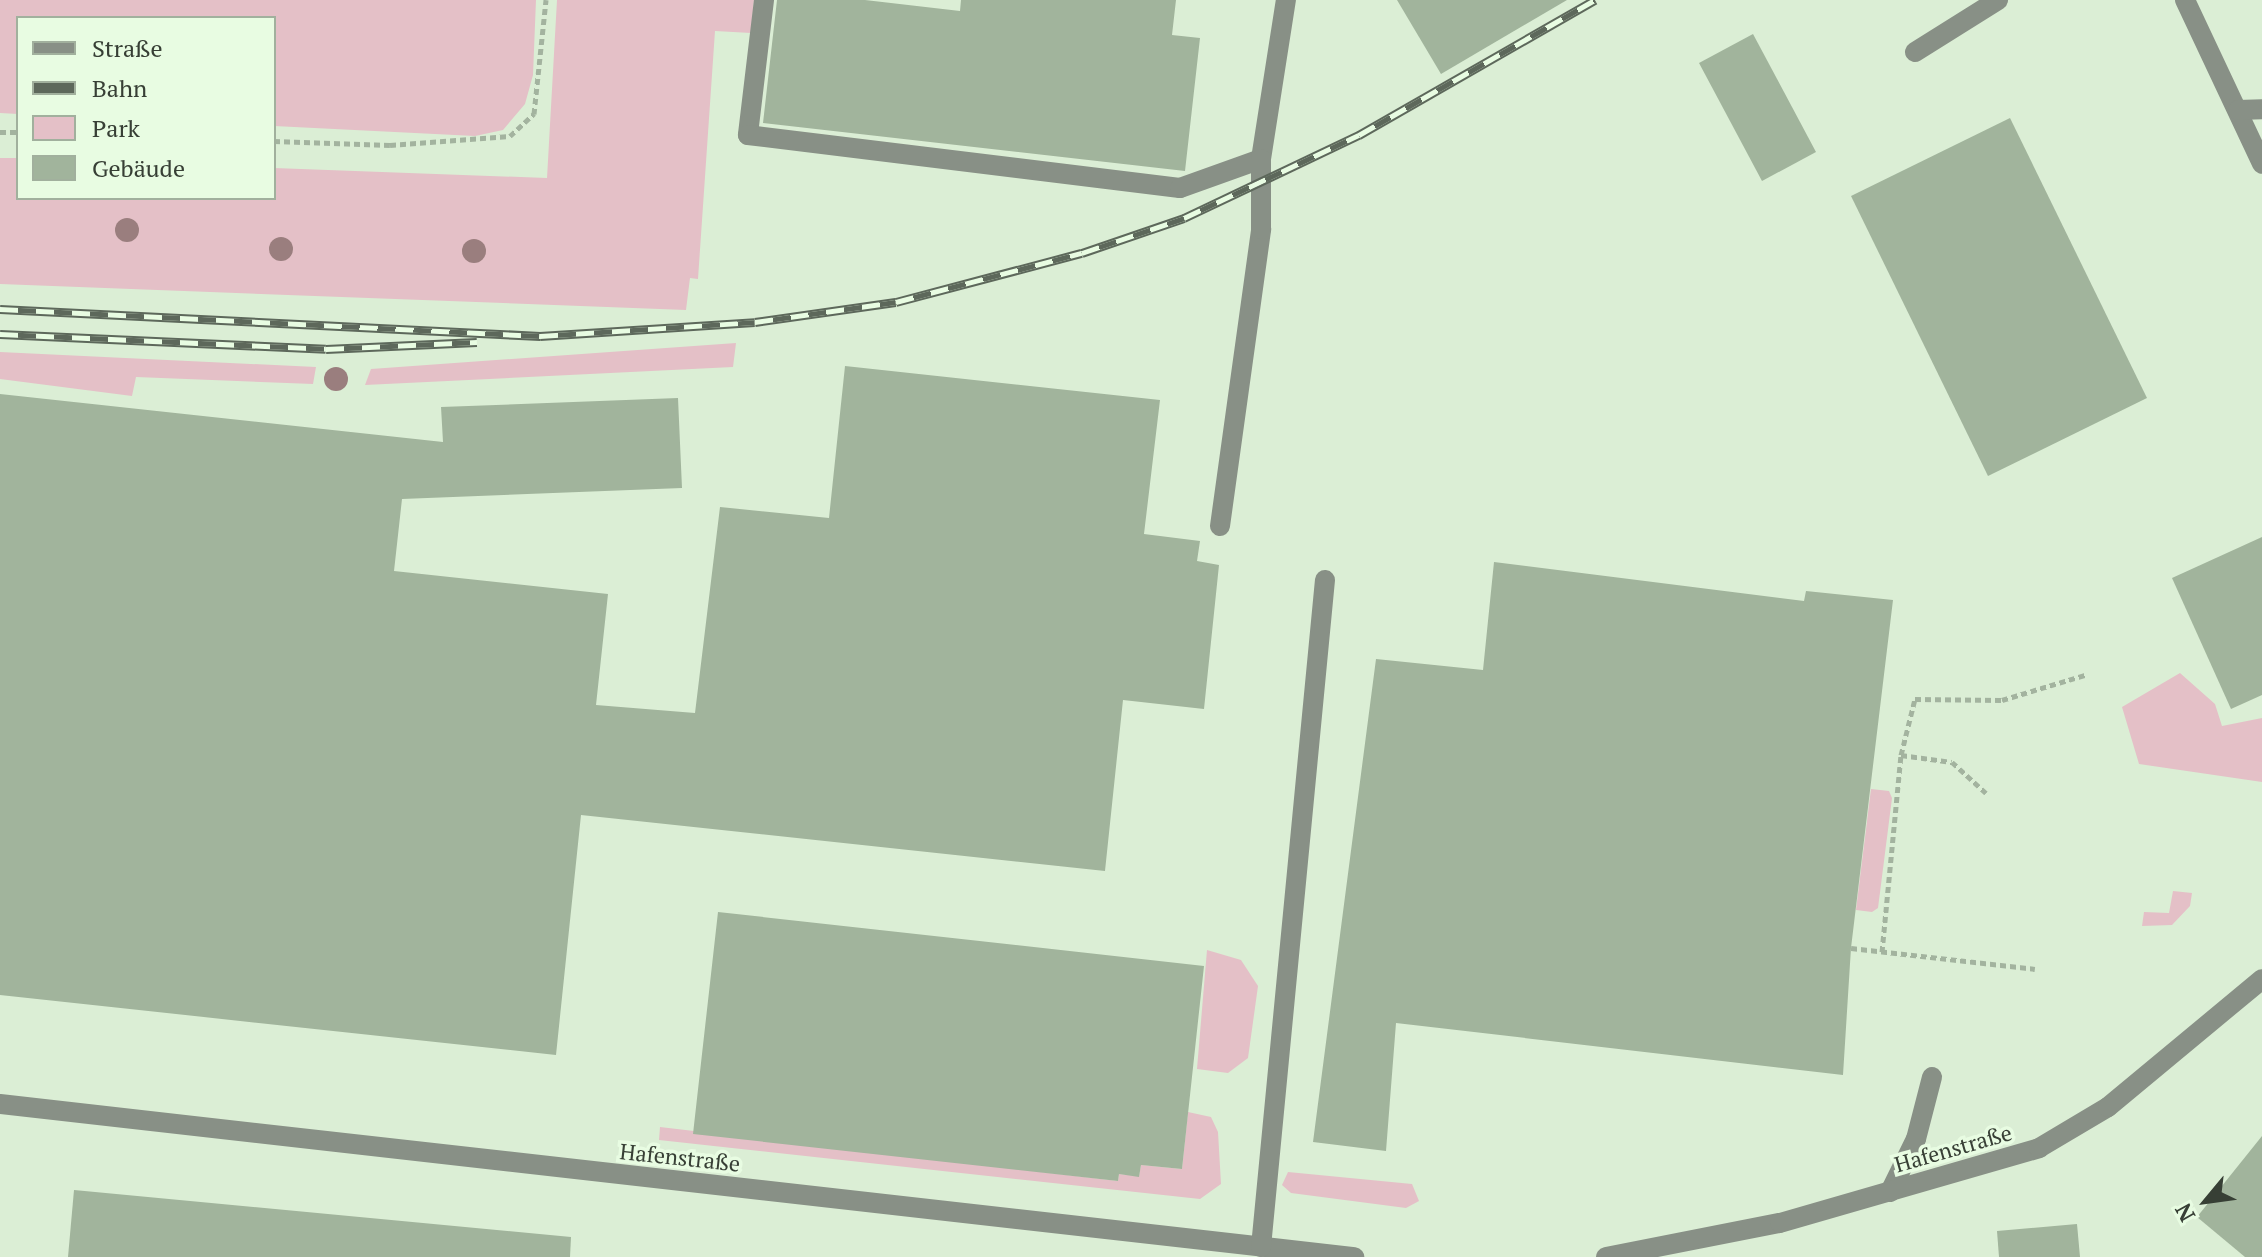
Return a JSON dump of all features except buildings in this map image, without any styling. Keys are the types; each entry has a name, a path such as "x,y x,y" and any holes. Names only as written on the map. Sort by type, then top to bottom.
{"street":[{"path":"764,0 748,135 1180,188 1261,159"},
{"path":"1220,526 1261,229 1261,159 1286,0"},
{"path":"1915,52 1998,0"},
{"path":"2185,0 2262,164"},
{"path":"2238,110 2262,109"},
{"path":"1261,1247 1325,580"},
{"name":"Hafenstraße","path":"1606,1257 1780,1223 2039,1148 2108,1107 2262,979"},
{"path":"1890,1192 1916,1139 1932,1077"},
{"name":"Hafenstraße","path":"0,1104 1354,1257"}],"path":[{"path":"276,141 390,145 510,136 534,114 546,0"},
{"path":"1882,952 1901,755 1915,699 2002,700 2085,675"},
{"path":"1901,755 1952,762 1986,793"},
{"path":"1851,948 2035,969"}],"green space":[{"path":"0,0 536,0 533,75 525,104 503,130 475,136 276,126 276,16 16,16 16,114 0,113"},
{"path":"557,0 754,0 751,33 715,31 698,279 690,278 686,310 0,284 0,158 16,158 16,200 276,200 276,168 547,178"},
{"path":"736,343 733,367 365,385 371,369"},
{"path":"0,352 316,367 313,384 136,377 132,396 0,379"},
{"path":"2180,673 2215,704 2222,726 2262,718 2262,782 2139,764 2122,707"},
{"path":"1871,789 1889,791 1892,798 1878,908 1872,912 1856,910"},
{"path":"2173,891 2192,893 2190,906 2172,925 2142,926 2144,912 2169,913"},
{"path":"1207,950 1241,960 1258,986 1248,1058 1228,1073 1197,1069"},
{"path":"1188,1112 1211,1117 1218,1132 1221,1184 1200,1199 659,1140 660,1127 1118,1181 1119,1174 1139,1176 1141,1165 1182,1169"},
{"path":"1288,1172 1412,1184 1419,1201 1406,1208 1291,1193 1282,1185"}],"railway":[{"path":"0,309 540,336 755,322 896,302 1082,253 1184,218 1359,135 1595,0"},
{"path":"0,334 326,349 477,342"}]}
